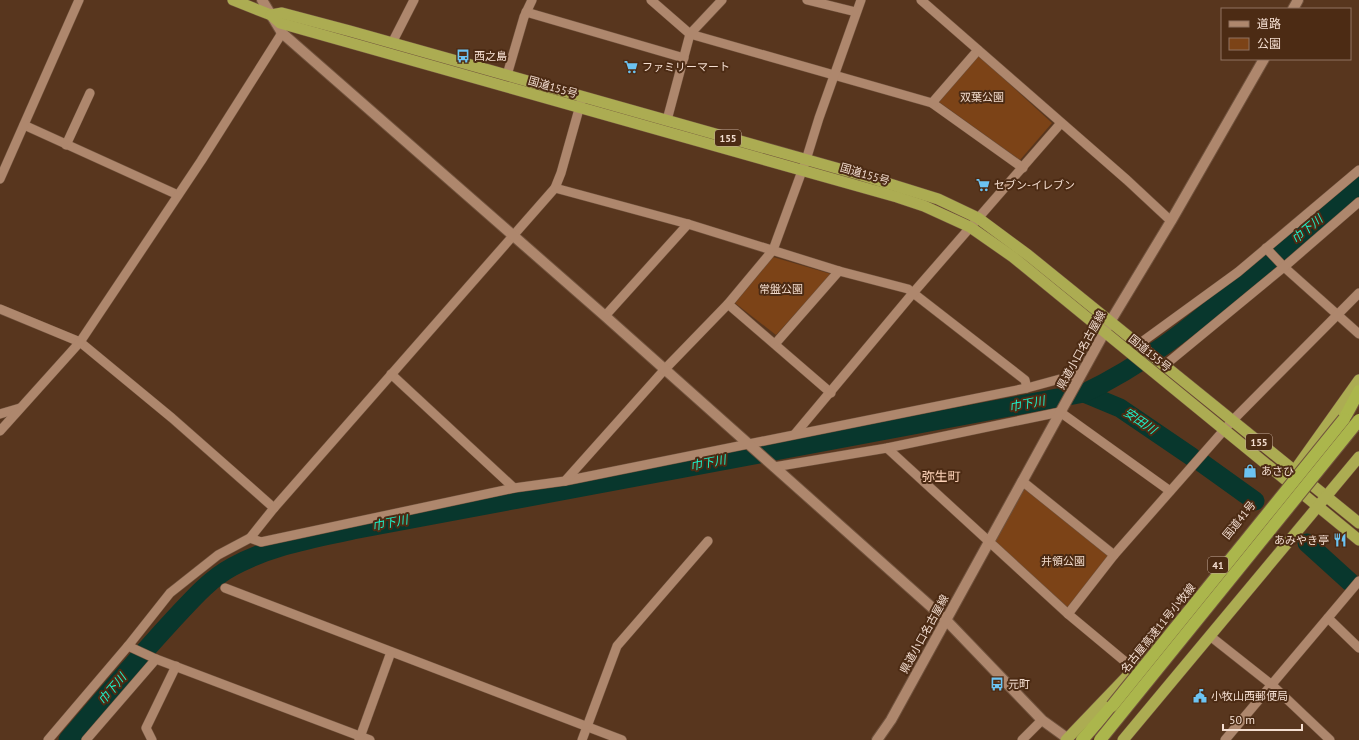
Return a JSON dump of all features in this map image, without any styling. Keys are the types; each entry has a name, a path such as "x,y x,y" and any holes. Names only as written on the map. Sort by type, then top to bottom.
{"highway":[{"name":"国道155号","path":"233,0 271,15 280,23 580,108 804,165 895,184 938,199 978,218 1028,255 1359,523"},
{"name":"国道155号","path":"271,15 282,13 667,120 897,196 942,213 970,227 1013,257 1104,333 1359,540"},
{"name":"国道41号","path":"1067,739 1134,669 1287,481 1359,380"},
{"path":"1344,419 1359,391"},
{"path":"1344,419 1359,401"},
{"name":"名古屋高速11号小牧線","path":"1082,740 1112,706 1344,419"},
{"path":"1100,740 1359,420"},
{"path":"1123,740 1359,457"},
{"path":"1087,740 1112,706"}],"street":[{"path":"0,179 79,0"},
{"path":"262,0 282,33 665,369 946,620 1042,720 1067,739"},
{"path":"392,43 414,0"},
{"path":"507,75 526,12 532,0"},
{"path":"651,0 690,34 932,103 1023,168"},
{"path":"667,120 690,34 722,0"},
{"path":"808,0 856,12"},
{"path":"565,481 665,369 728,304 773,250 861,0"},
{"path":"921,0 1127,180 1171,221"},
{"path":"526,12 684,58"},
{"path":"0,431 80,342 178,195 282,33"},
{"path":"932,103 978,50"},
{"name":"県道小口名古屋線","path":"877,740 891,720 1110,322 1171,221 1263,60"},
{"path":"66,144 90,93"},
{"path":"48,740 130,647 170,593 218,555 250,538 274,508 512,235 555,188 561,173 583,96"},
{"path":"85,102 94,106"},
{"path":"795,434 831,393 913,292 1061,123"},
{"path":"24,125 178,195"},
{"path":"1142,346 1238,272 1359,170"},
{"path":"555,188 688,224 839,271 908,289 1025,380 1027,388"},
{"path":"1162,362 1359,202"},
{"path":"605,316 688,224"},
{"path":"1266,248 1359,334"},
{"path":"775,344 839,271"},
{"path":"1068,614 1114,555 1232,421 1338,316 1359,293"},
{"path":"728,304 831,393"},
{"path":"0,309 80,342 172,418 274,508"},
{"path":"250,538 261,542 514,488 565,481 1027,388 1082,373"},
{"path":"391,374 514,488"},
{"path":"0,414 21,408"},
{"path":"774,466 887,448 1060,412 1170,491"},
{"path":"887,448 1068,614 1134,669"},
{"path":"1022,481 1114,555"},
{"path":"582,740 617,646 708,541"},
{"path":"1225,740 1359,581"},
{"path":"225,588 622,740"},
{"path":"1328,618 1359,648"},
{"path":"1210,636 1272,685 1330,740"},
{"path":"130,647 154,658 360,738 370,740"},
{"path":"360,738 391,652"},
{"path":"86,740 154,658"},
{"path":"152,740 146,728 176,666"},
{"path":"1022,740 1042,720"}],"green space":[{"name":"双葉公園","path":"978,55 1052,123 1020,160 939,102"},
{"name":"常盤公園","path":"773,257 831,274 776,335 735,303"},
{"name":"井領公園","path":"1022,481 1114,555 1068,614 989,542"}],"waterway":[{"name":"巾下川","path":"68,740 132,665 193,599 223,572 246,560 276,548 353,530 1084,393 1146,358 1185,330 1359,186"},
{"name":"安田川","path":"1084,393 1120,408 1192,457"},
{"name":"安田川","path":"1202,463 1255,501"},
{"name":"安田川","path":"1307,543 1350,582"}],"place":[{"name":"西之島","path":"463,56"},
{"name":"ファミリーマート","path":"631,67"},
{"name":"セブン-イレブン","path":"983,185"},
{"name":"あさひ","path":"1250,471"},
{"name":"あみやき亭","path":"1340,540"},
{"name":"元町","path":"997,684"},
{"name":"小牧山西郵便局","path":"1200,696"}],"district":[{"name":"弥生町","path":"941,476"}]}
